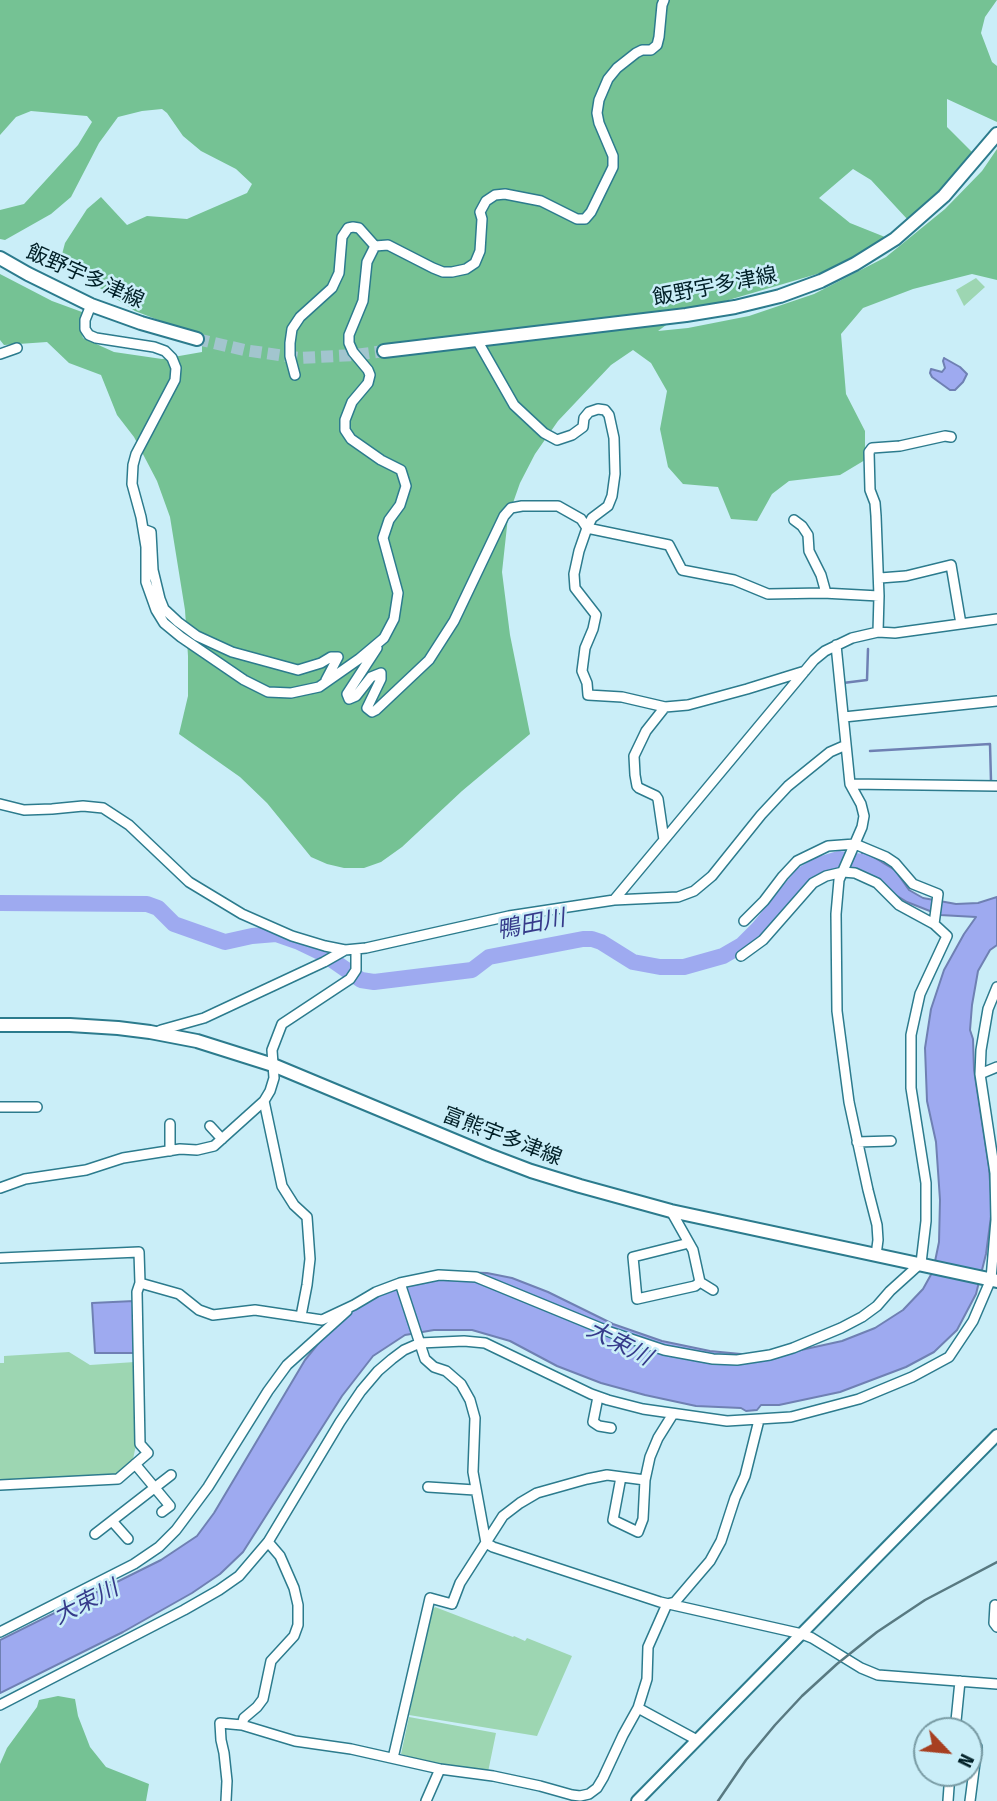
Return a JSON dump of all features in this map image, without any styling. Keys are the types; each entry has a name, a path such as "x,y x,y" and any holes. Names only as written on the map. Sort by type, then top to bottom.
{"main road":[{"name":"飯野宇多津線","path":"384,351 686,316 780,296 821,281 895,239 921,218 965,173 997,134"},
{"name":"飯野宇多津線","path":"0,258 91,305 197,339"},
{"name":"富熊宇多津線","path":"0,1025 70,1024 118,1028 197,1041 273,1065 531,1171 580,1186 671,1211 991,1279"}],"street":[{"path":"375,246 388,245 433,268 452,272 475,263 481,251 480,212 486,201 495,195 505,194 541,201 578,219 585,219 613,167 613,156 599,123 598,100 608,79 617,68 636,53 651,50 657,45 664,0"},
{"path":"295,375 290,356 292,329 300,317 332,288 339,273 342,237 348,228 359,228 375,246"},
{"path":"375,246 367,262 363,301 349,335 349,343 370,375 368,383 352,402 345,420 345,429 351,439 401,470 406,486 400,505 389,520 383,538 398,593 394,619 347,694 349,699 356,696 370,677 381,673 381,679 367,708 372,712 429,660 454,621 504,516 511,508 558,506 581,519 587,527 669,545 682,570 734,580 768,594 879,596"},
{"path":"91,305 85,320 85,329 89,335 165,351 176,368 175,380 142,442 133,465 132,484 146,547 146,582 164,623 202,653 268,692 291,693 323,684 384,638"},
{"path":"477,340 514,405 544,433 557,440 572,435 583,427 584,418 589,412 598,409 609,415 615,474 612,496 608,506 592,518 587,527 574,574 575,588 596,615 585,648 582,671 588,695 622,697 665,707 688,705 805,671"},
{"path":"0,354 17,348"},
{"path":"878,632 880,578 875,503 870,490 869,452 872,449 951,437"},
{"path":"794,520 808,535 808,551 821,575 826,593"},
{"path":"143,529 151,532 153,570 160,599 164,609 178,622 197,636 232,652 298,670 331,657 338,657 323,684"},
{"path":"880,578 906,576 951,565 961,624"},
{"path":"614,901 814,660 852,638 878,632 895,633 997,619"},
{"path":"836,645 850,783 864,816 862,827 839,880 836,914 837,1011 849,1102 877,1225 876,1255"},
{"path":"844,717 997,701"},
{"path":"664,840 659,799 637,786 634,756 646,731 665,707"},
{"path":"0,804 23,810 83,806 103,808 129,825 189,882 242,914 292,936 325,946 356,950 509,916 614,901 678,897 694,891 712,876 788,786 831,752 846,746"},
{"path":"850,783 997,786"},
{"path":"744,921 797,861 828,846 855,844 895,863 914,884 938,894 934,924"},
{"path":"140,1283 179,1294 199,1310 213,1315 255,1310 322,1320 376,1292 401,1284 439,1275 476,1277 610,1332 664,1350 713,1359 737,1360 771,1356 816,1339 862,1317 922,1263 926,1183 911,1088 911,1035 920,994 947,936 934,924 899,905 877,883 855,873 843,872 813,883 763,940 741,956"},
{"path":"155,1033 204,1018 345,950"},
{"path":"0,1188 25,1179 86,1170 123,1158 214,1146 264,1101 270,1091 274,1078 272,1050 282,1024 353,974 356,950"},
{"path":"0,1705 184,1610 239,1576 268,1542 361,1391 378,1371 419,1340 485,1343 598,1397 643,1409 727,1421 791,1417 859,1399 912,1377 949,1357 974,1321 991,1279 996,1220 995,1173 980,1074 988,1009 997,987"},
{"path":"980,1074 997,1067"},
{"path":"264,1101 282,1186 294,1205 307,1217 310,1259 301,1316"},
{"path":"0,1107 37,1107"},
{"path":"170,1124 170,1151"},
{"path":"210,1126 222,1139"},
{"path":"857,1142 891,1140"},
{"path":"671,1211 693,1250 699,1282 713,1290"},
{"path":"689,1243 633,1257 637,1299 695,1286 699,1282"},
{"path":"0,1258 139,1252 140,1283 137,1292 140,1444 148,1453 118,1479 0,1485"},
{"path":"401,1284 425,1359 434,1367 446,1371 461,1384 470,1401 475,1418 475,1490 486,1543"},
{"path":"0,1632 134,1564 159,1547 176,1530 208,1488 287,1365 354,1305"},
{"path":"598,1397 593,1422 611,1428"},
{"path":"621,1477 613,1520 638,1532 643,1519 645,1480 650,1458 658,1438 673,1414"},
{"path":"667,1604 675,1602 710,1561 721,1541 745,1476 759,1420"},
{"path":"638,1800 997,1436"},
{"path":"135,1464 170,1506 162,1512"},
{"path":"95,1534 171,1475"},
{"path":"393,1758 430,1598 452,1604 460,1583 503,1516 537,1493 586,1479 607,1475 645,1480"},
{"path":"428,1487 475,1490"},
{"path":"112,1521 128,1539"},
{"path":"242,1725 244,1718 263,1699 271,1661 287,1645 298,1625 298,1605 294,1588 280,1556 268,1542"},
{"path":"486,1543 667,1604 802,1634 878,1675 997,1684 997,1678"},
{"path":"226,1801 227,1781 220,1723 242,1725 295,1741 505,1779 572,1795 589,1794 603,1779 638,1708 647,1679 648,1647 667,1604"},
{"path":"995,1605 994,1623 997,1627"},
{"path":"956,1717 960,1681"},
{"path":"638,1708 697,1740"},
{"path":"426,1801 440,1769"}],"green space":[{"path":"0,0 997,0 985,17 981,33 992,62 997,66 997,122 947,99 947,127 973,153 950,182 908,220 871,180 853,169 819,198 850,223 885,237 834,269 681,314 658,331 749,316 814,294 886,257 945,209 982,171 997,149 997,280 972,274 913,289 863,308 841,334 846,394 865,431 865,460 840,475 789,481 772,494 757,521 731,519 718,487 683,484 668,467 660,429 667,391 651,363 633,350 611,365 558,421 535,454 520,483 508,517 502,572 510,635 530,734 462,791 402,847 381,862 364,868 344,868 327,864 311,857 267,803 240,777 179,734 188,696 188,656 185,610 170,517 157,481 134,437 117,415 101,375 69,363 47,342 4,345 0,340 0,274 52,301 82,312 83,338 114,352 162,359 202,352 202,337 135,311 69,268 61,258 65,243 87,209 101,197 127,225 147,216 187,219 247,193 252,184 236,169 201,151 183,136 162,109 142,111 118,117 99,143 71,197 51,214 5,240 0,239 0,210 24,204 78,145 92,122 87,116 31,111 16,117 0,135"},
{"path":"976,278 985,287 964,306 956,290"},
{"path":"69,1352 90,1365 135,1362 136,1445 132,1464 117,1476 0,1482 0,1363 4,1363 4,1356"},
{"path":"435,1607 572,1656 537,1736 409,1715 432,1610"},
{"path":"58,1696 75,1699 78,1716 90,1747 106,1767 149,1784 146,1801 0,1801 0,1764 7,1748 37,1707 39,1700"},
{"path":"409,1717 496,1733 488,1772 439,1766 401,1754"}],"water":[{"path":"944,358 967,374 955,390 950,390 930,373 931,369 942,372 945,368"},
{"name":"大束川","path":"863,851 895,870 909,890 923,898 956,904 978,903 997,897 997,945 990,950 978,971 970,1030 992,1209 986,1254 976,1294 957,1330 934,1352 906,1367 840,1392 779,1405 761,1405 757,1410 746,1411 741,1408 696,1406 601,1383 557,1366 510,1341 472,1330 434,1330 405,1335 373,1356 342,1396 243,1552 220,1574 123,1632 0,1693 0,1640 161,1560 197,1536 214,1513 305,1360 330,1329 361,1304 389,1288 457,1272 487,1273 512,1278 548,1292 613,1324 662,1341 710,1351 751,1355 792,1352 842,1341 875,1328 903,1310 923,1289 933,1271 939,1242 940,1200 936,1142 927,1101 925,1048 931,1009 944,970 976,917 940,915 907,902 855,870"},
{"path":"134,1301 135,1353 95,1353 92,1303"}],"waterway":[{"path":"843,683 867,680 868,649"},
{"path":"870,751 990,744 991,781"},
{"name":"鴨田川","path":"0,903 147,904 158,908 174,924 225,942 276,934 322,953 361,980 374,982 472,970 489,957 583,939 601,942 633,962 660,967 684,967 723,956 742,945 802,875 819,865 839,859 863,862 876,869"}],"tunnel":[{"path":"197,339 244,350 299,358 384,351"}],"railway":[{"path":"718,1801 746,1760 775,1725 837,1664 877,1632 925,1600 997,1562"}]}
